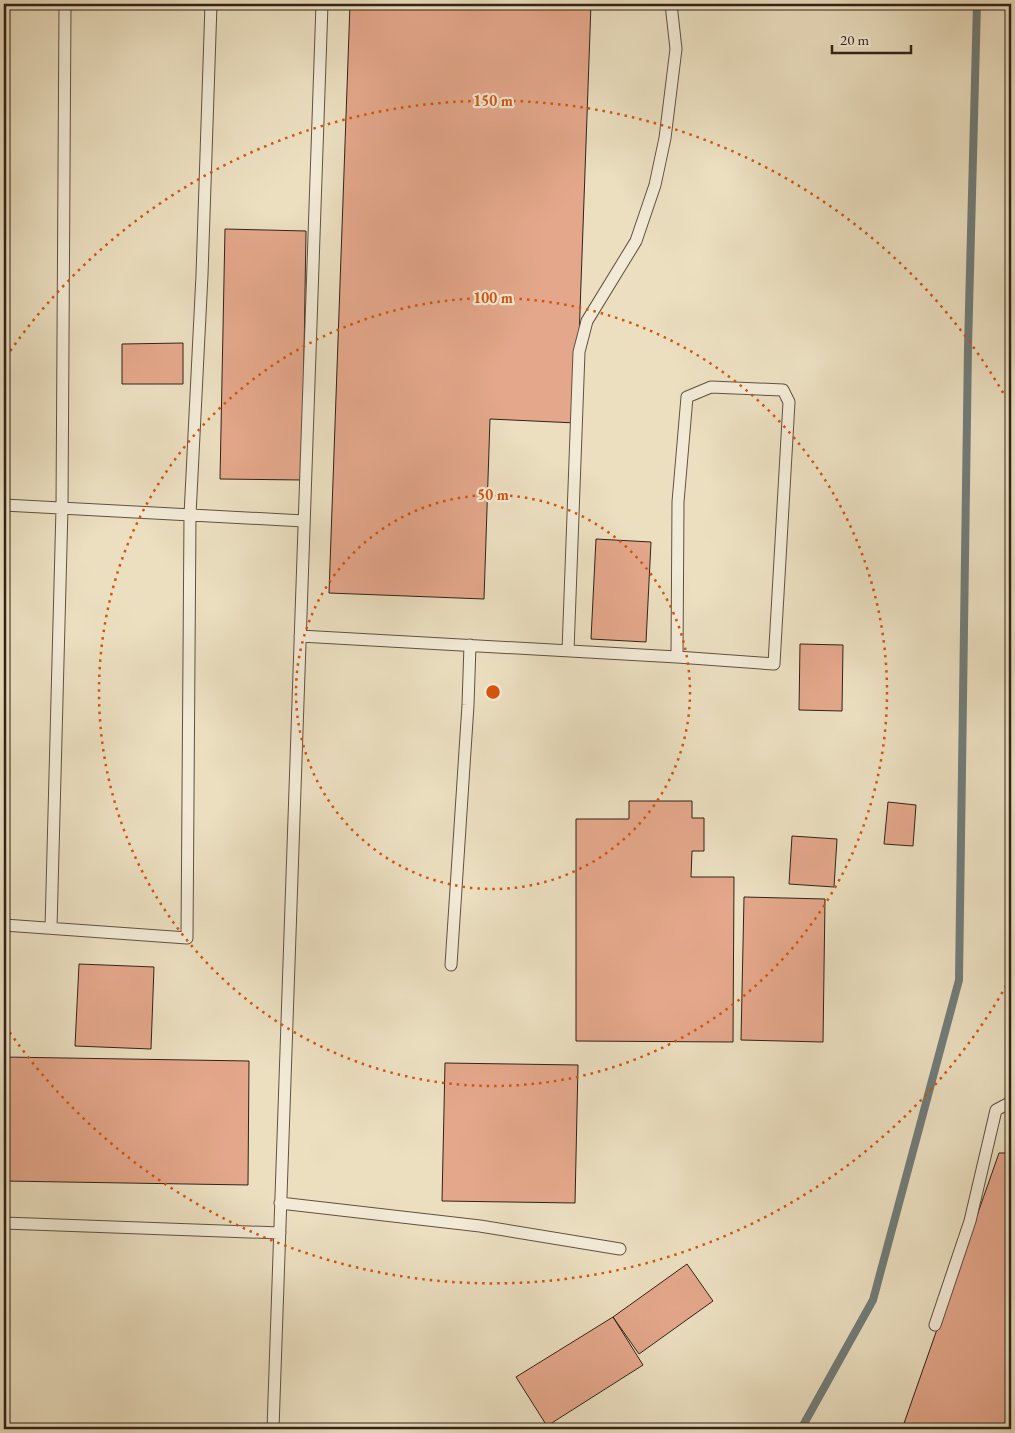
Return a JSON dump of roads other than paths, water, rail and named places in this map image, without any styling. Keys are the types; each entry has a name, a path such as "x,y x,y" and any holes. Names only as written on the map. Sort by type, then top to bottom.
{"lane":[{"path":"51,928 62,508 65,4"},
{"path":"4,925 187,938 190,515 202,275 211,4"},
{"path":"273,1429 322,4"},
{"path":"568,651 579,352 587,321 636,241 655,185 665,138 676,49 671,4"},
{"path":"300,636 774,664 789,402 783,390 710,388 687,397 678,502 677,657"},
{"path":"4,505 304,521"},
{"path":"451,964 468,705 470,645"},
{"path":"935,1325 970,1221 996,1110 1011,1102"},
{"path":"280,1203 480,1226 620,1249"},
{"path":"4,1222 280,1233"}],"waterway":[{"path":"801,1429 873,1300 959,980 968,347 977,4"}]}
